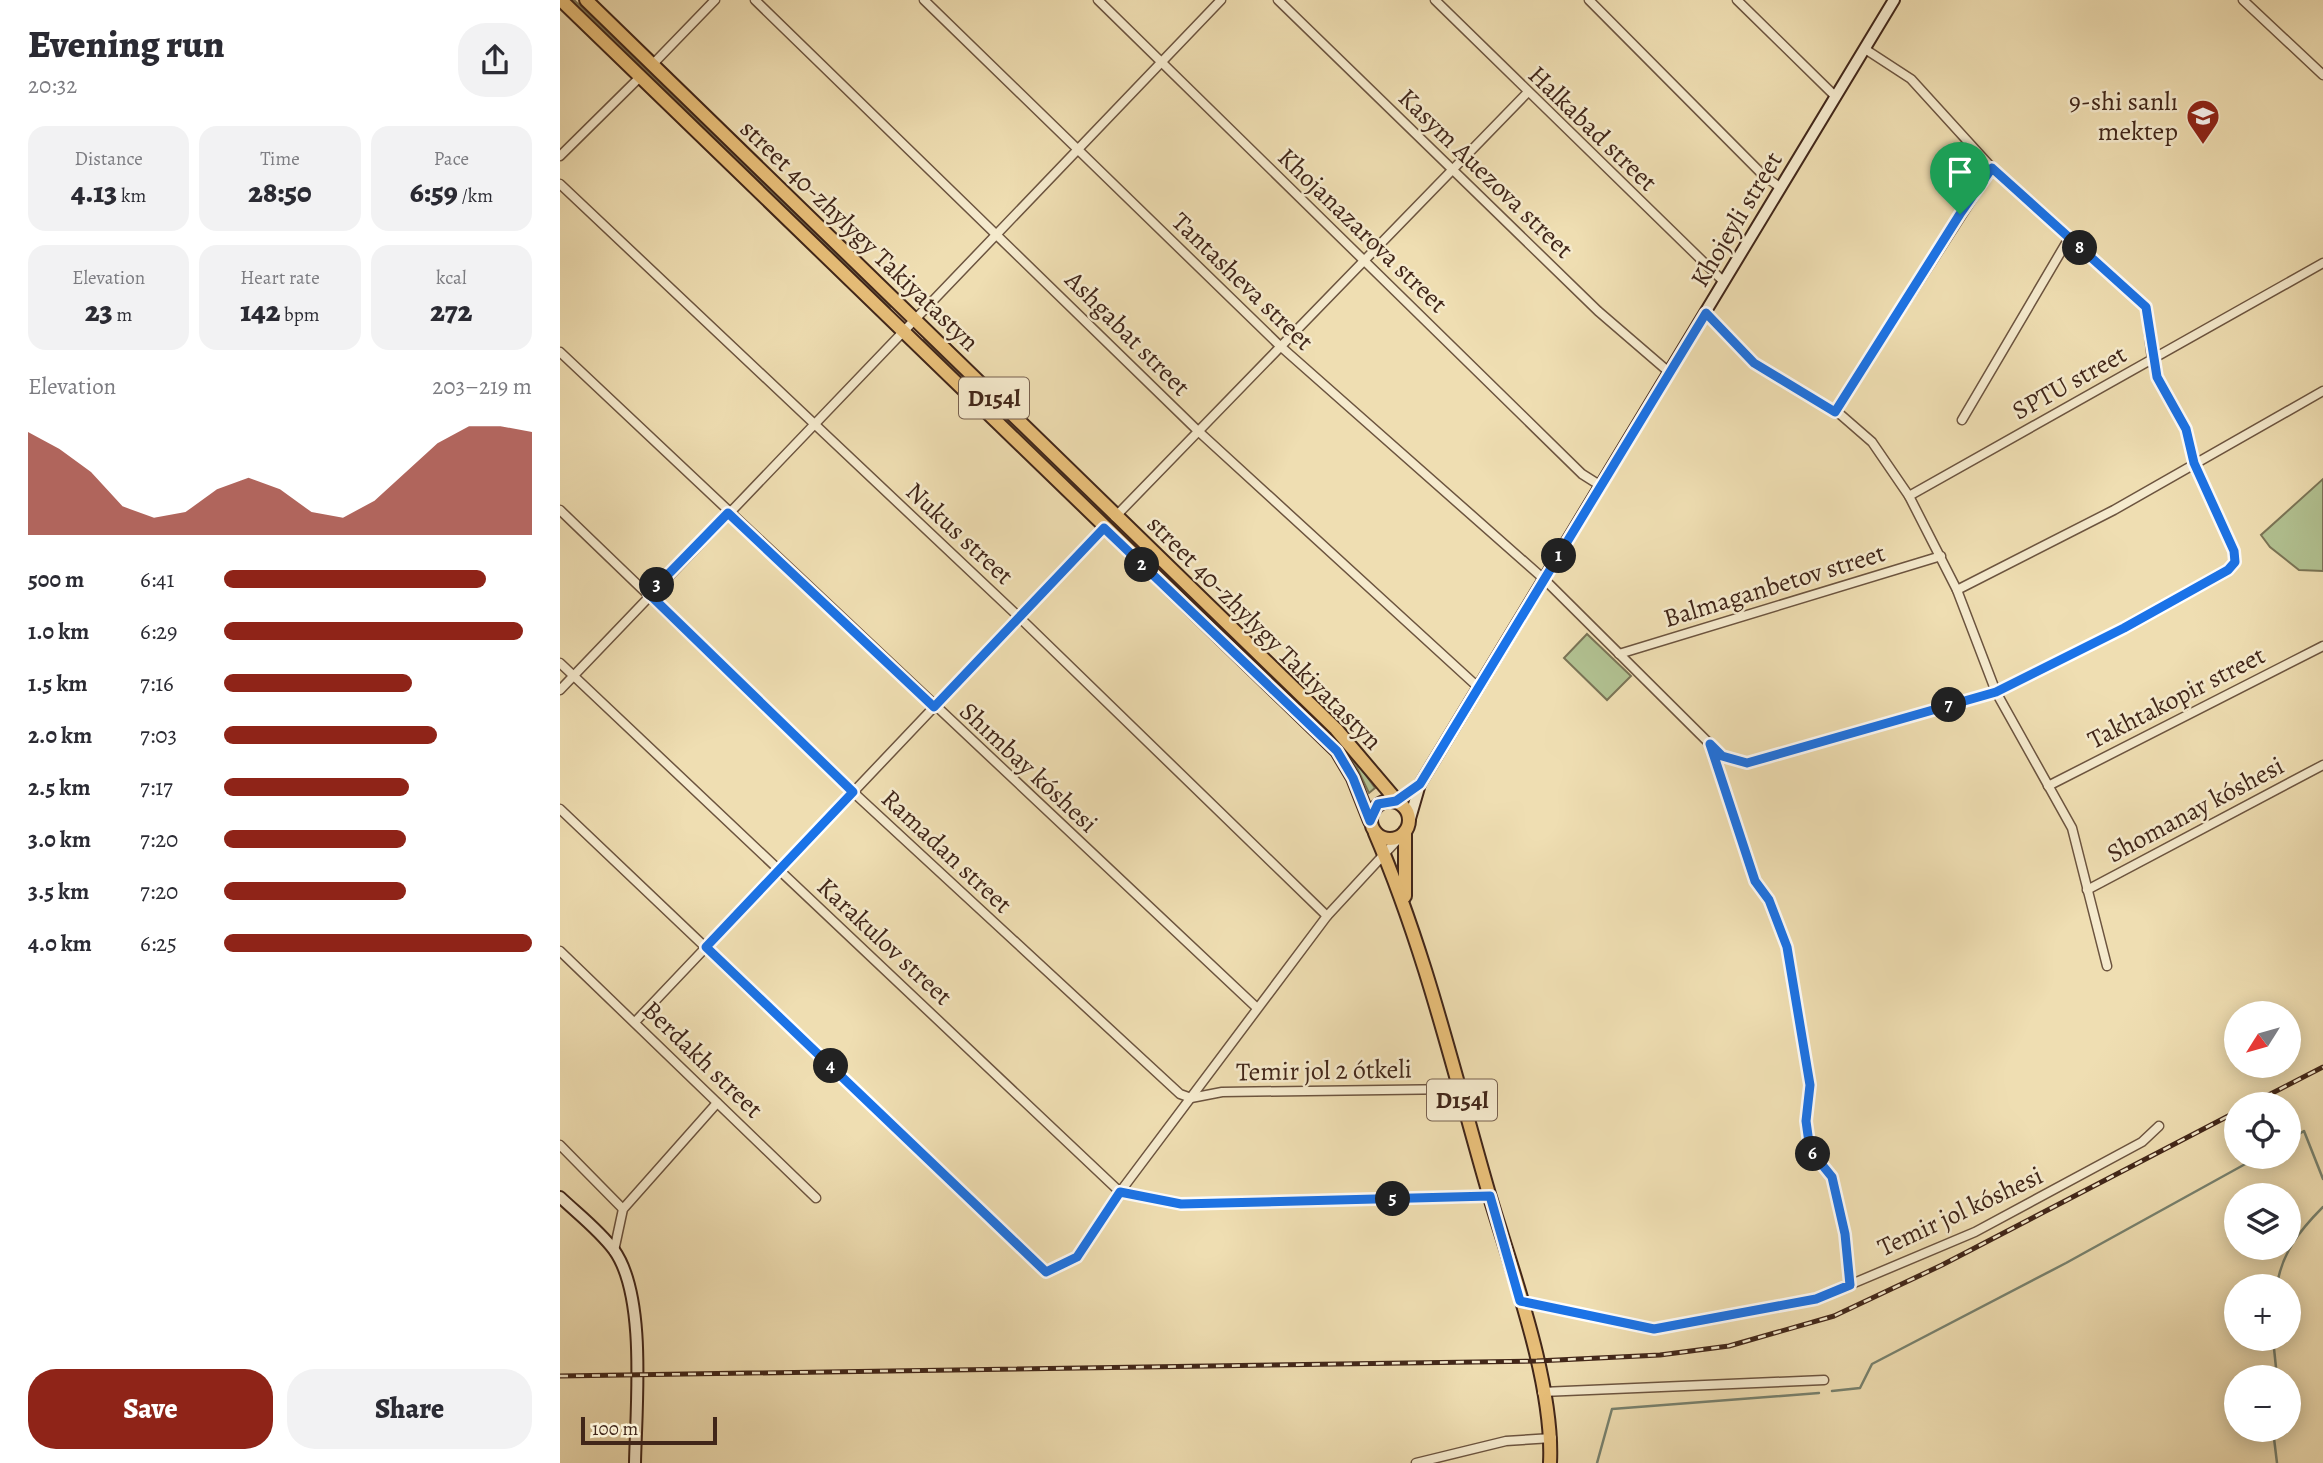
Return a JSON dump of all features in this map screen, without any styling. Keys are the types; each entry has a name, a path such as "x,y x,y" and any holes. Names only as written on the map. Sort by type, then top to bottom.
{"main road":[{"name":"street 40-zhylygy Takiyatastyn","path":"561,0 1337,751 1353,778 1373,827"},
{"name":"street 40-zhylygy Takiyatastyn","path":"586,0 1336,729 1396,801"},
{"path":"1396,801 1378,804 1373,827 1390,839 1405,830"},
{"name":"D154l","path":"1396,801 1406,810 1405,904"},
{"name":"D154l","path":"1373,827 1405,904 1520,1301 1552,1438 1550,1463"}],"street":[{"path":"653,64 715,0"},
{"name":"Ashgabat street","path":"755,0 1197,430 1479,688"},
{"name":"Tantasheva street","path":"924,0 1279,345 1545,580 1710,744"},
{"name":"Khojanazarova street","path":"1098,0 1582,474 1601,486"},
{"path":"560,690 649,594 1221,0"},
{"name":"Kasym Auezova street","path":"1278,0 1598,311 1670,373"},
{"name":"Halkabad street","path":"1435,0 1527,93 1724,282"},
{"path":"1589,0 1763,175 1781,188"},
{"path":"1737,0 1836,97"},
{"path":"2243,0 2323,75"},
{"name":"Khojeyli street","path":"1420,784 1893,1"},
{"path":"1710,744 1722,756 1747,763 1996,692 2124,628 2228,570 2235,562 2234,551 2194,463 2186,429 2157,377 2152,359 2146,307 1992,168 1911,79 1865,48"},
{"path":"2315,67 2323,59"},
{"path":"560,156 640,77"},
{"path":"1115,517 1279,345 1527,93"},
{"path":"1835,412 1992,168"},
{"name":"Nukus street","path":"560,184 1019,618 1327,916"},
{"path":"1962,420 2069,238"},
{"name":"SPTU street","path":"1909,496 2323,263"},
{"path":"1706,313 1754,363 1835,412 1872,442 1909,496 1957,590 1996,692 2072,828 2107,966"},
{"name":"Shımbay kóshesi","path":"560,352 1257,1009"},
{"path":"1957,590 2114,510 2323,391"},
{"name":"Ramadan street","path":"560,510 853,792 1180,1094 1191,1098"},
{"path":"635,1022 1104,528"},
{"name":"Balmaganbetov street","path":"1619,654 1941,556"},
{"name":"Takhtakopir street","path":"2048,786 2323,646"},
{"name":"Karakulov street","path":"560,663 1120,1192"},
{"path":"1710,744 1755,881 1769,900 1787,947 1810,1085 1806,1121 1810,1150 1832,1177 1845,1234 1850,1285"},
{"name":"Shomanay kóshesi","path":"2087,890 2323,765"},
{"path":"1396,801 1420,784"},
{"path":"560,809 1046,1272 1077,1257 1120,1192 1327,916 1405,830 1420,784"},
{"name":"Berdakh street","path":"560,951 816,1198"},
{"name":"Temir jol 2 ótkeli","path":"1191,1098 1222,1092 1459,1089"},
{"path":"614,1251 623,1209 717,1103"},
{"name":"Temir jol kóshesi","path":"1520,1301 1654,1329 1816,1299 1975,1232 2142,1142 2159,1126"},
{"path":"560,1145 623,1209"},
{"path":"1120,1192 1181,1204 1490,1196"},
{"path":"560,1197 614,1251 626,1274 633,1298 637,1376 635,1463"},
{"path":"1542,1392 1824,1380"},
{"path":"1416,1463 1506,1441 1552,1438"}],"green space":[{"path":"569,0 574,0 890,307 888,310"},
{"path":"924,340 1345,745 1375,788 1369,793 1357,768 1342,748 921,343"},
{"path":"2323,479 2323,571 2299,570 2270,547 2261,535"},
{"path":"1587,634 1631,676 1607,700 1564,658"}],"waterway":[{"path":"2301,1133 2304,1131 2323,1179"},
{"path":"1832,1391 1860,1388 1872,1364 2066,1263 2236,1169"},
{"path":"2279,1274 2293,1243 2323,1207"},
{"path":"2274,1351 2276,1365"},
{"path":"1597,1463 1612,1409 1819,1393"},
{"path":"2274,1442 2277,1463"}],"railway":[{"path":"2274,1092 2323,1067"},
{"path":"560,1376 1537,1361 1660,1355 1729,1346 1834,1316 1942,1265 2224,1118"}],"place":[{"name":"9-shi sanlı mektep","path":"2203,146"}],"route":[{"path":"1992,168 2146,307 2152,359 2157,377 2186,429 2194,463 2234,551 2235,562 2228,570 2124,628 1996,692 1747,763 1722,756 1710,744 1755,881 1769,900 1787,947 1810,1085 1806,1121 1810,1150 1832,1177 1845,1234 1850,1285 1816,1299 1654,1329 1520,1301 1490,1196 1181,1204 1120,1192 1077,1257 1046,1272 706,947 853,792 649,594 728,513 934,707 1104,528 1337,751 1353,778 1370,821 1373,809 1378,804 1405,797 1420,784 1706,313 1734,339 1754,363 1835,412 1960,214 1992,168"}]}
